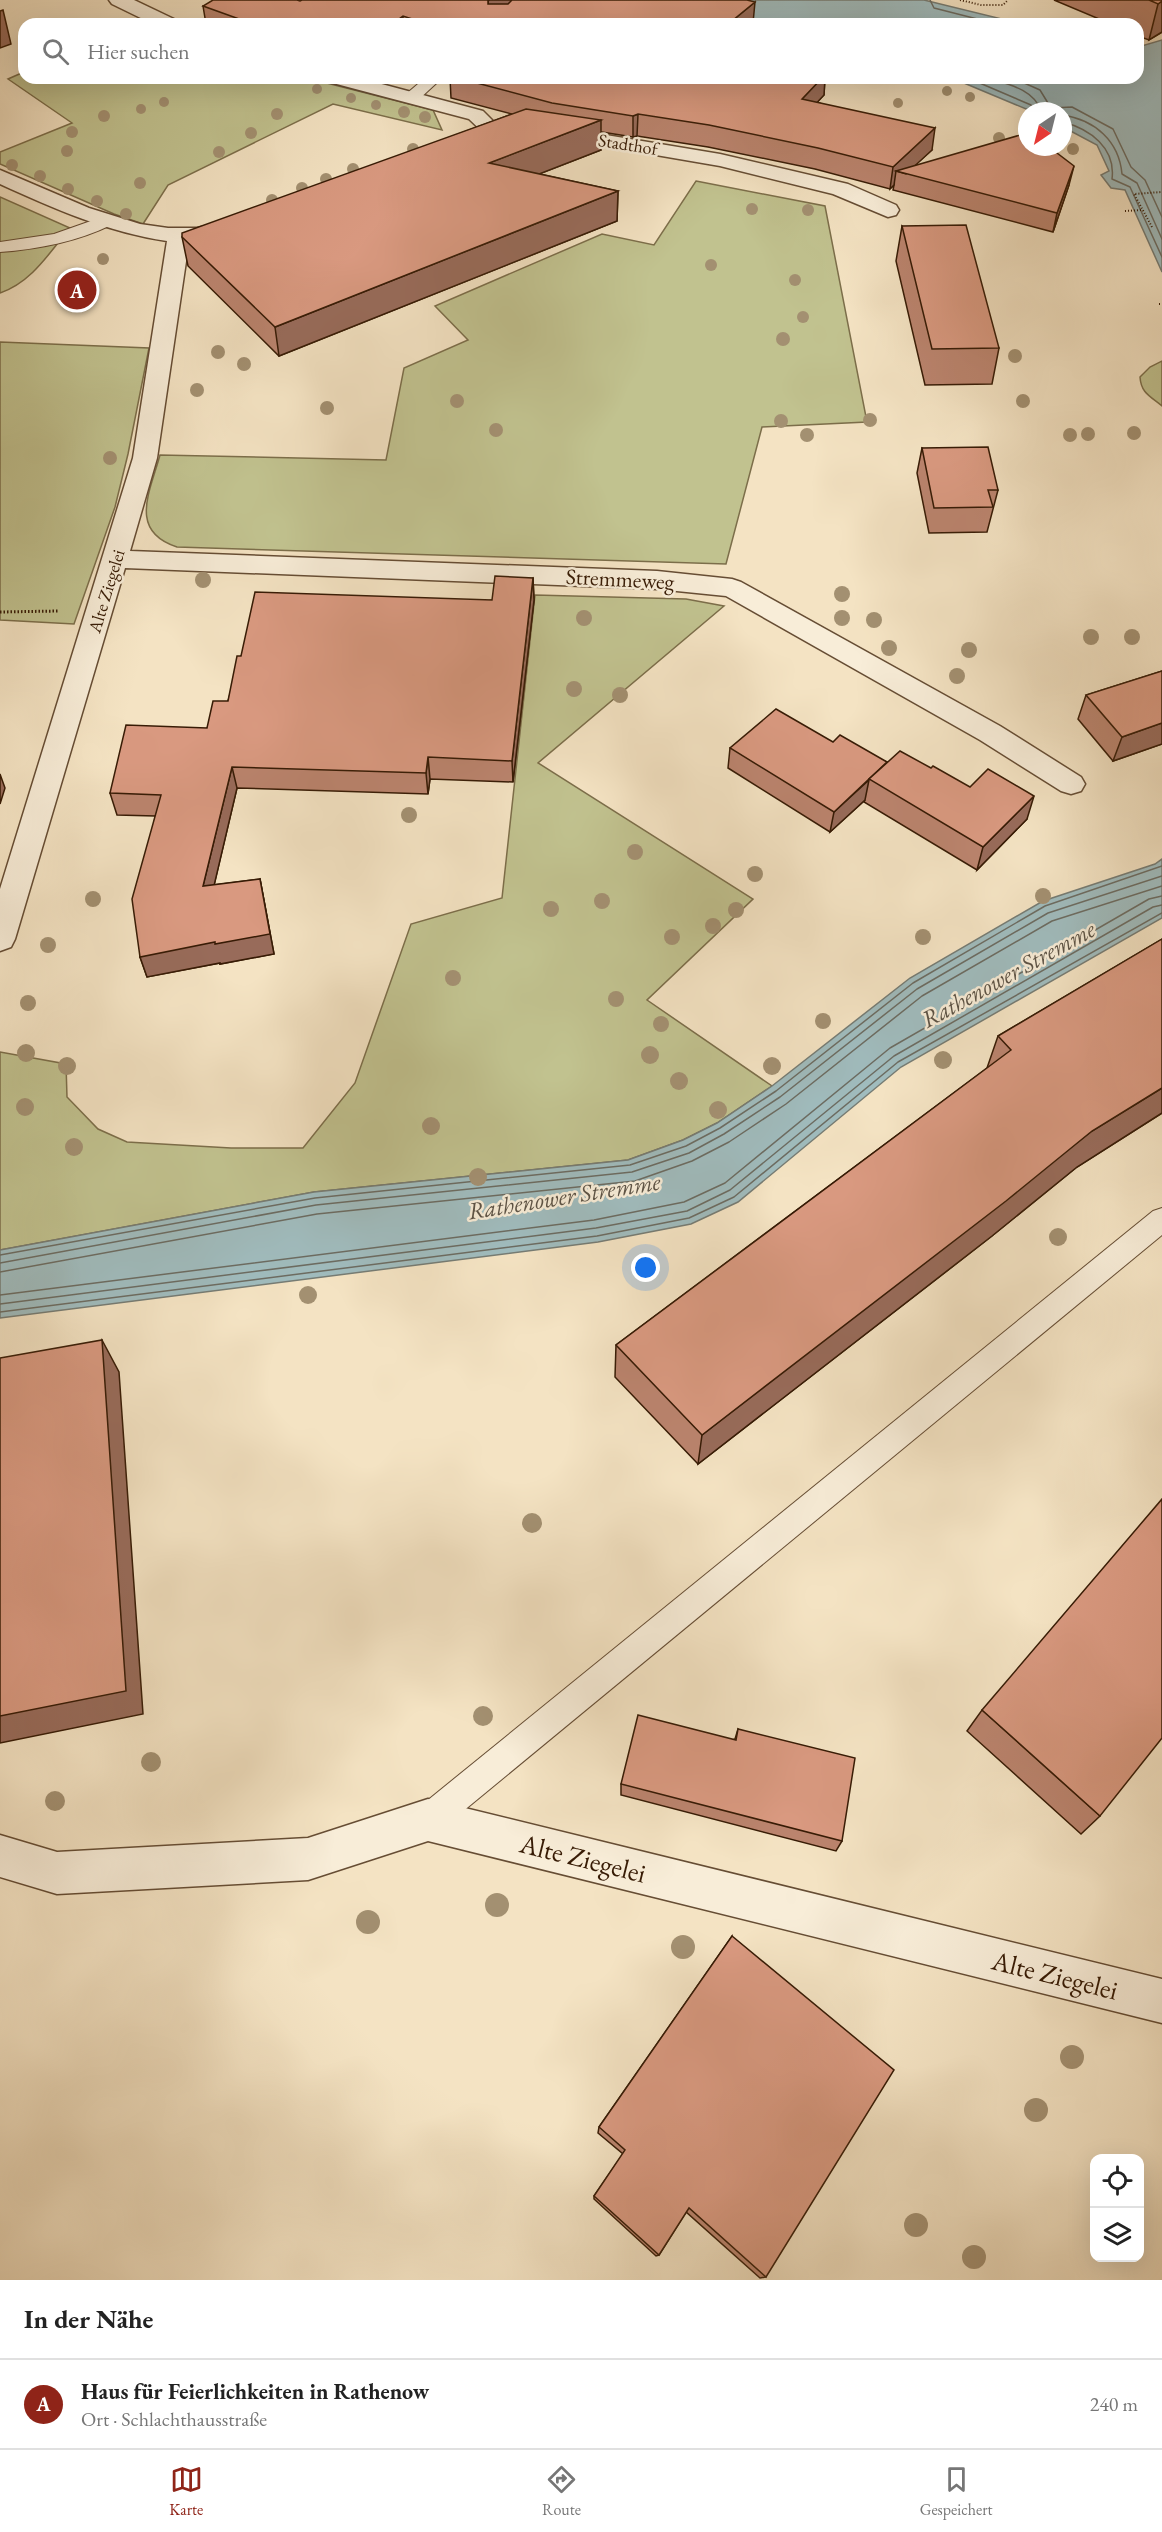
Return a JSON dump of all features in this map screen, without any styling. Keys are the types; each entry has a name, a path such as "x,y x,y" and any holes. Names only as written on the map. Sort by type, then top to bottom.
{"street":[{"path":"119,0 156,18"},
{"path":"358,84 476,115 493,134"},
{"name":"Stadthof","path":"543,130 720,160 840,189 888,210"},
{"path":"0,176 105,221 147,232 178,235 211,234 247,222"},
{"name":"Alte Ziegelei","path":"0,939 145,458 178,235"},
{"name":"Stremmeweg","path":"116,559 657,580 732,588 990,734 1071,784"},
{"path":"0,1856 57,1872 308,1858 428,1820"},
{"name":"Alte Ziegelei","path":"428,1820 1162,2001"}],"lane":[{"path":"411,98 427,84"},
{"path":"0,247 75,235 105,221"},
{"path":"428,1820 1162,1219"}],"path":[{"path":"960,0 981,5 1003,5 1008,0"},
{"path":"1152,227 1134,194 1162,192"},
{"path":"1125,211 1142,210"},
{"path":"0,612 101,609"}],"green space":[{"path":"18,75 18,84 331,84 433,110 442,130 333,104 168,185 143,224 114,214 0,164 0,152 72,123 8,79"},
{"path":"696,181 825,206 867,422 762,427 726,564 177,547 162,540 152,531 147,521 146,509 160,455 386,460 404,368 468,340 435,306 602,234 654,245"},
{"path":"0,197 70,228 31,274 0,293"},
{"path":"0,342 149,348 115,507 74,624 0,620"},
{"path":"1162,361 1162,406 1144,391 1140,377 1150,367"},
{"path":"535,595 686,599 724,606 538,763 753,899 647,1000 772,1086 717,1123 683,1140 628,1160 314,1192 0,1250 0,1052 66,1064 67,1097 98,1129 127,1142 231,1148 303,1148 355,1083 411,924 502,898"}],"water":[{"path":"679,0 924,0 998,18 746,18"},
{"path":"1162,40 1162,272 1125,190 1111,188 1101,175 1109,171 1097,145 1072,132 1072,102 1018,102 1018,106 966,84 1144,84 1144,45"},
{"name":"Rathenower Stremme","path":"1162,859 1162,918 901,1067 738,1202 691,1224 598,1242 0,1318 0,1250 314,1192 628,1160 683,1140 717,1123 772,1086 910,978 1043,901 1155,864"}],"building":[{"path":"213,0 489,0 488,4 508,4 512,0 747,0 755,2 736,18 409,18 403,16 400,18 236,18 203,6"},
{"path":"1149,0 1162,0 1162,1 1158,4"},
{"path":"481,84 816,84 802,99 935,128 893,167 818,148 709,125 552,103"},
{"path":"526,109 601,120 489,163 618,191 275,327 182,237 182,233"},
{"path":"1018,136 1018,156 1061,156 1074,166 1057,213 896,171"},
{"path":"966,225 999,348 932,349 902,226"},
{"path":"988,447 998,490 988,490 993,507 934,508 922,448"},
{"path":"495,576 533,578 512,761 428,757 426,773 232,767 203,886 260,879 270,934 140,957 132,899 161,795 110,793 126,725 207,728 213,701 228,701 237,656 241,656 255,592 492,600"},
{"path":"1162,671 1162,723 1122,737 1086,695"},
{"path":"776,709 833,742 840,735 887,762 834,812 730,748"},
{"path":"900,751 970,787 988,769 1034,796 983,847 869,779"},
{"path":"1162,939 1162,1088 1092,1131 1006,1201 702,1435 616,1345 1011,1050 998,1036"},
{"path":"102,1340 126,1691 0,1716 0,1358"},
{"path":"1162,1499 1162,1738 1100,1816 982,1710"},
{"path":"638,1715 736,1740 738,1729 855,1758 842,1841 621,1784"},
{"path":"732,1936 894,2070 766,2277 689,2208 659,2255 594,2196 625,2150 599,2127"}],"place":[{"name":"Haus für Feierlichkeiten in Rathenow","path":"77,290"}]}
